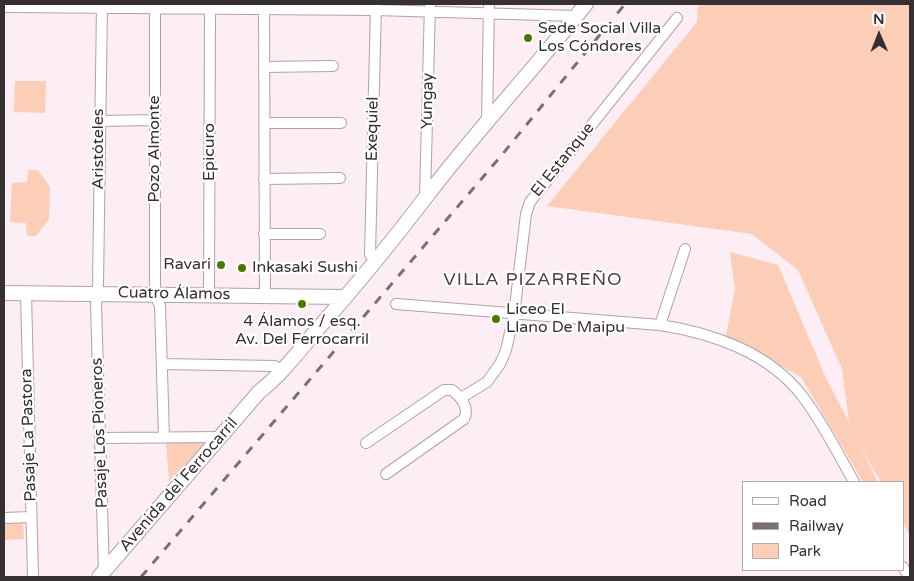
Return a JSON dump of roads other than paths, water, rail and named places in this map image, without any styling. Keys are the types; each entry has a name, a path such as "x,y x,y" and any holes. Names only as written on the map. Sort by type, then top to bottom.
{"street":[{"name":"Avenida del Ferrocarril","path":"259,392 275,366 402,229 486,122 586,4"},
{"name":"Aristóteles","path":"97,294 102,6"},
{"path":"4,7 155,6 210,9 376,7 489,9 576,16"},
{"name":"Pozo Almonte","path":"155,6 155,294 160,306 164,437"},
{"path":"264,7 265,295"},
{"name":"Exequiel","path":"370,255 376,7"},
{"name":"Yungay","path":"425,198 430,8"},
{"name":"Epicuro","path":"209,295 210,9"},
{"path":"486,122 489,9"},
{"name":"El Estanque","path":"461,398 487,382 500,364 506,350 514,315 526,214 530,202 677,18"},
{"path":"264,67 333,66"},
{"path":"100,121 155,120"},
{"path":"264,123 341,123"},
{"path":"264,179 340,178"},
{"name":"Avenida del Ferrocarril","path":"102,575 259,392 282,371 370,255 406,213 425,198"},
{"path":"264,234 320,234"},
{"path":"660,325 684,249"},
{"name":"Cuatro Álamos","path":"4,293 340,296"},
{"name":"Pasaje La Pastora","path":"26,293 33,577"},
{"name":"Pasaje Los Pioneros","path":"97,294 102,575"},
{"path":"396,304 514,315 660,325 693,332 725,342 758,358 784,376 800,392 853,481"},
{"path":"162,364 275,366"},
{"path":"366,443 444,390 452,390 461,398 466,410 464,418 386,474"},
{"path":"100,438 220,437"},
{"path":"4,518 31,517"}],"railway":[{"path":"141,577 501,156 625,4"}],"place":[{"name":"Sede Social Villa Los Cóndores","path":"528,38"},
{"name":"Ravari","path":"221,265"},
{"name":"Inkasaki Sushi","path":"242,268"},
{"name":"4 Álamos / esq. Av. Del Ferrocarril","path":"302,304"},
{"name":"Liceo El Llano De Maipu","path":"496,319"}],"district":[{"name":"VILLA PIZARREÑO","path":"533,280"}]}
